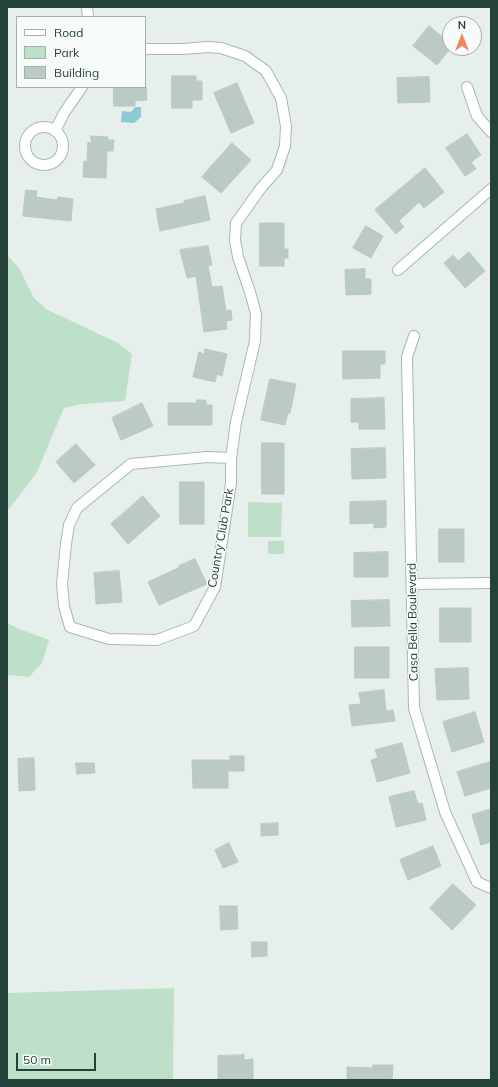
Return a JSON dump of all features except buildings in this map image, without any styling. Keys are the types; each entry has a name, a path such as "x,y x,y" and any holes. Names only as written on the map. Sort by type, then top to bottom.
{"street":[{"name":"Country Club Park","path":"146,49 208,47 221,48 245,56 266,71 281,98 286,126 285,146 277,170 256,194 236,223 235,240 238,257 256,314 255,341 236,422 231,458 231,483 215,587 194,626 157,640 109,639 70,627 64,606 62,584 69,525 77,508 132,464 207,456 231,458"},
{"path":"467,87 477,116 491,132"},
{"path":"55,131 64,113 81,88"},
{"path":"398,270 491,189"},
{"name":"Casa Bella Boulevard","path":"414,336 407,357 413,584 414,708 445,812 477,882 491,888"},
{"path":"413,584 491,583"}],"green space":[{"path":"7,255 19,268 34,298 46,309 118,343 132,354 125,401 82,404 64,408 37,472 10,508 7,509"},
{"path":"248,502 282,503 281,537 248,537"},
{"path":"268,541 284,541 284,554 268,554"},
{"path":"7,623 49,640 42,663 29,677 7,675"},
{"path":"174,988 173,1080 7,1080 7,993"}],"water":[{"path":"135,107 141,107 141,117 134,123 121,122 122,111 131,112"}]}
